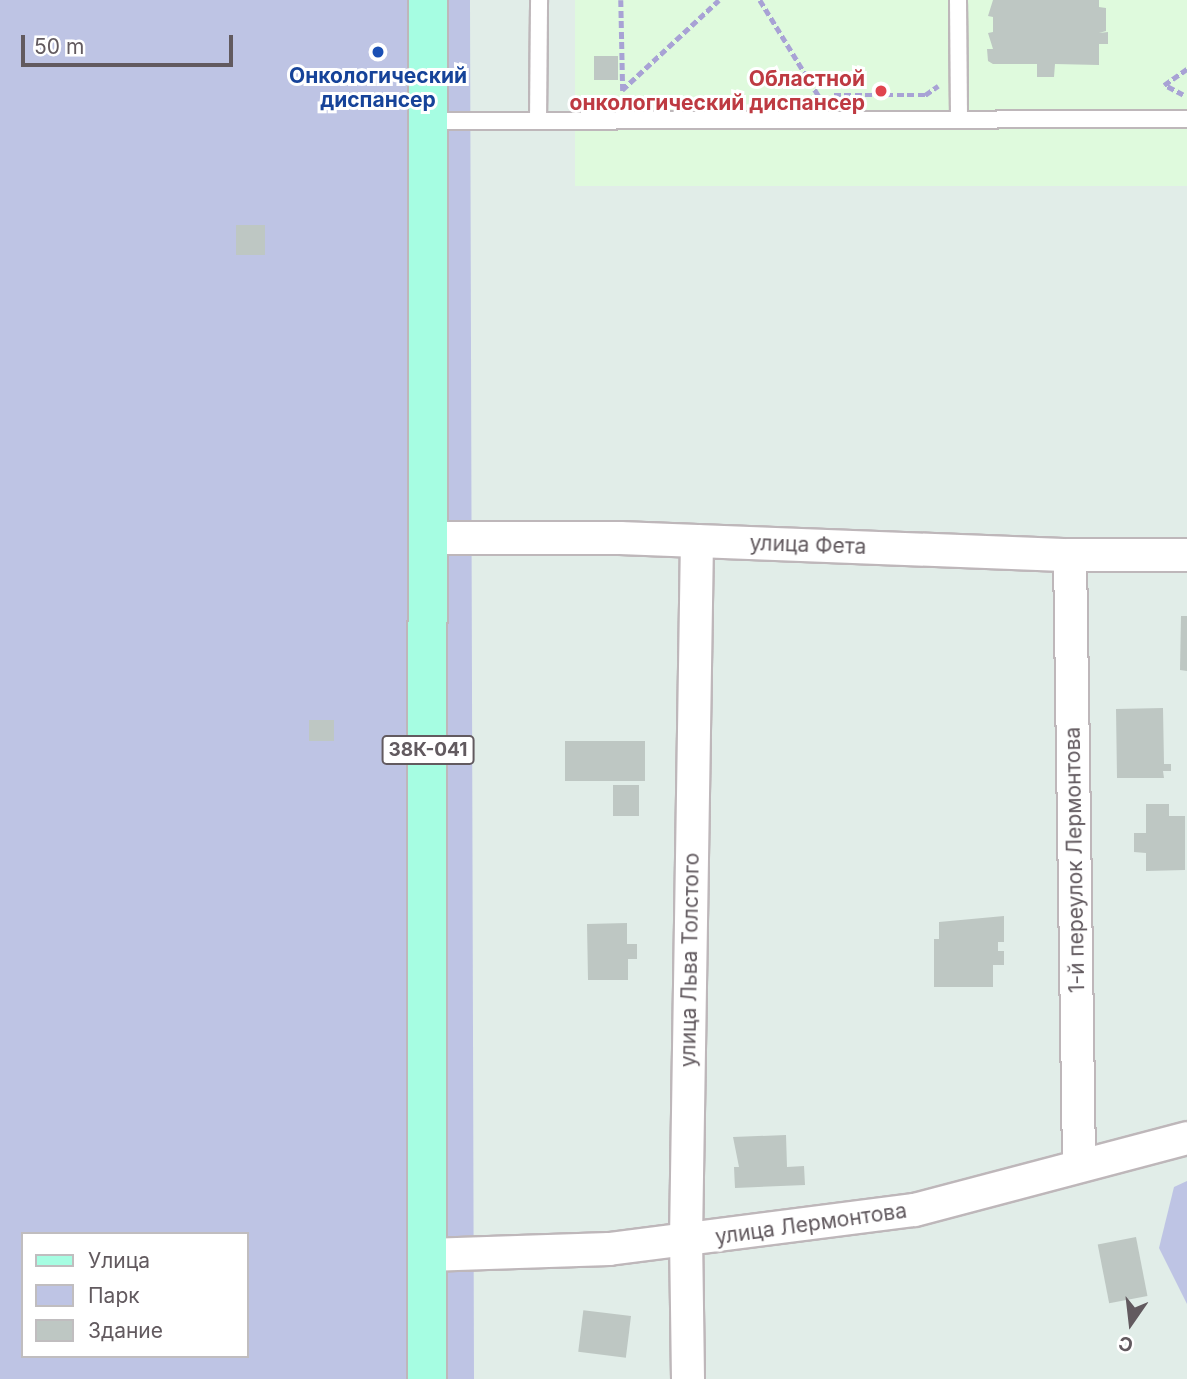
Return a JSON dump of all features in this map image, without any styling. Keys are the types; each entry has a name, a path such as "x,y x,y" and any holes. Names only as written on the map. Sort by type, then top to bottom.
{"main road":[{"name":"38К-041","path":"427,1379 428,0"}],"street":[{"name":"улица Фета","path":"428,538 697,541 1070,555 1187,555"},
{"name":"улица Льва Толстого","path":"688,1379 686,1240 697,541"},
{"name":"1-й переулок Лермонтова","path":"1070,555 1079,1165"},
{"name":"улица Лермонтова","path":"427,1255 609,1249 915,1210 1187,1138"}],"lane":[{"path":"538,0 538,121"},
{"path":"958,0 959,120"},
{"path":"428,121 1187,119"}],"path":[{"path":"621,0 621,97 634,97"},
{"path":"621,90 719,0"},
{"path":"760,0 835,121"},
{"path":"1187,69 1164,85 1187,97"},
{"path":"805,95 925,95 939,83"}],"shaded area":[{"name":"Областной онкологический диспансер","path":"575,0 1187,0 1187,186 575,186"}],"green space":[{"path":"0,0 470,0 474,1379 0,1379"},
{"path":"1187,1181 1187,1304 1159,1248 1174,1187"}],"building":[{"path":"993,0 1099,0 1099,7 1106,8 1106,31 1099,33 1108,32 1108,44 1099,44 1099,65 1055,64 1054,77 1037,77 1037,64 993,64 988,61 987,49 993,49 988,33 993,32 993,17 988,16"},
{"path":"594,56 618,56 618,80 594,80"},
{"path":"236,225 265,225 265,255 236,255"},
{"path":"1181,616 1187,616 1187,671 1180,670"},
{"path":"1163,708 1164,764 1171,764 1171,771 1163,771 1164,778 1117,778 1116,709"},
{"path":"309,720 334,720 334,741 309,741"},
{"path":"565,741 645,741 645,781 565,781"},
{"path":"613,785 639,785 639,816 613,816"},
{"path":"1146,804 1169,804 1169,816 1185,816 1185,870 1146,871 1146,853 1134,852 1134,833 1146,833"},
{"path":"1004,916 1004,942 998,942 998,951 1004,951 1004,965 993,965 993,987 934,987 934,939 939,939 939,922"},
{"path":"627,923 627,944 637,944 637,959 628,959 628,980 588,980 587,924"},
{"path":"786,1135 787,1167 804,1166 805,1185 735,1188 734,1167 739,1167 733,1137"},
{"path":"1136,1237 1147,1296 1109,1303 1098,1244"},
{"path":"583,1310 631,1316 626,1358 578,1352"}],"place":[{"name":"Онкологический диспансер","path":"378,52"},
{"name":"Областной онкологический диспансер","path":"881,91"}]}
